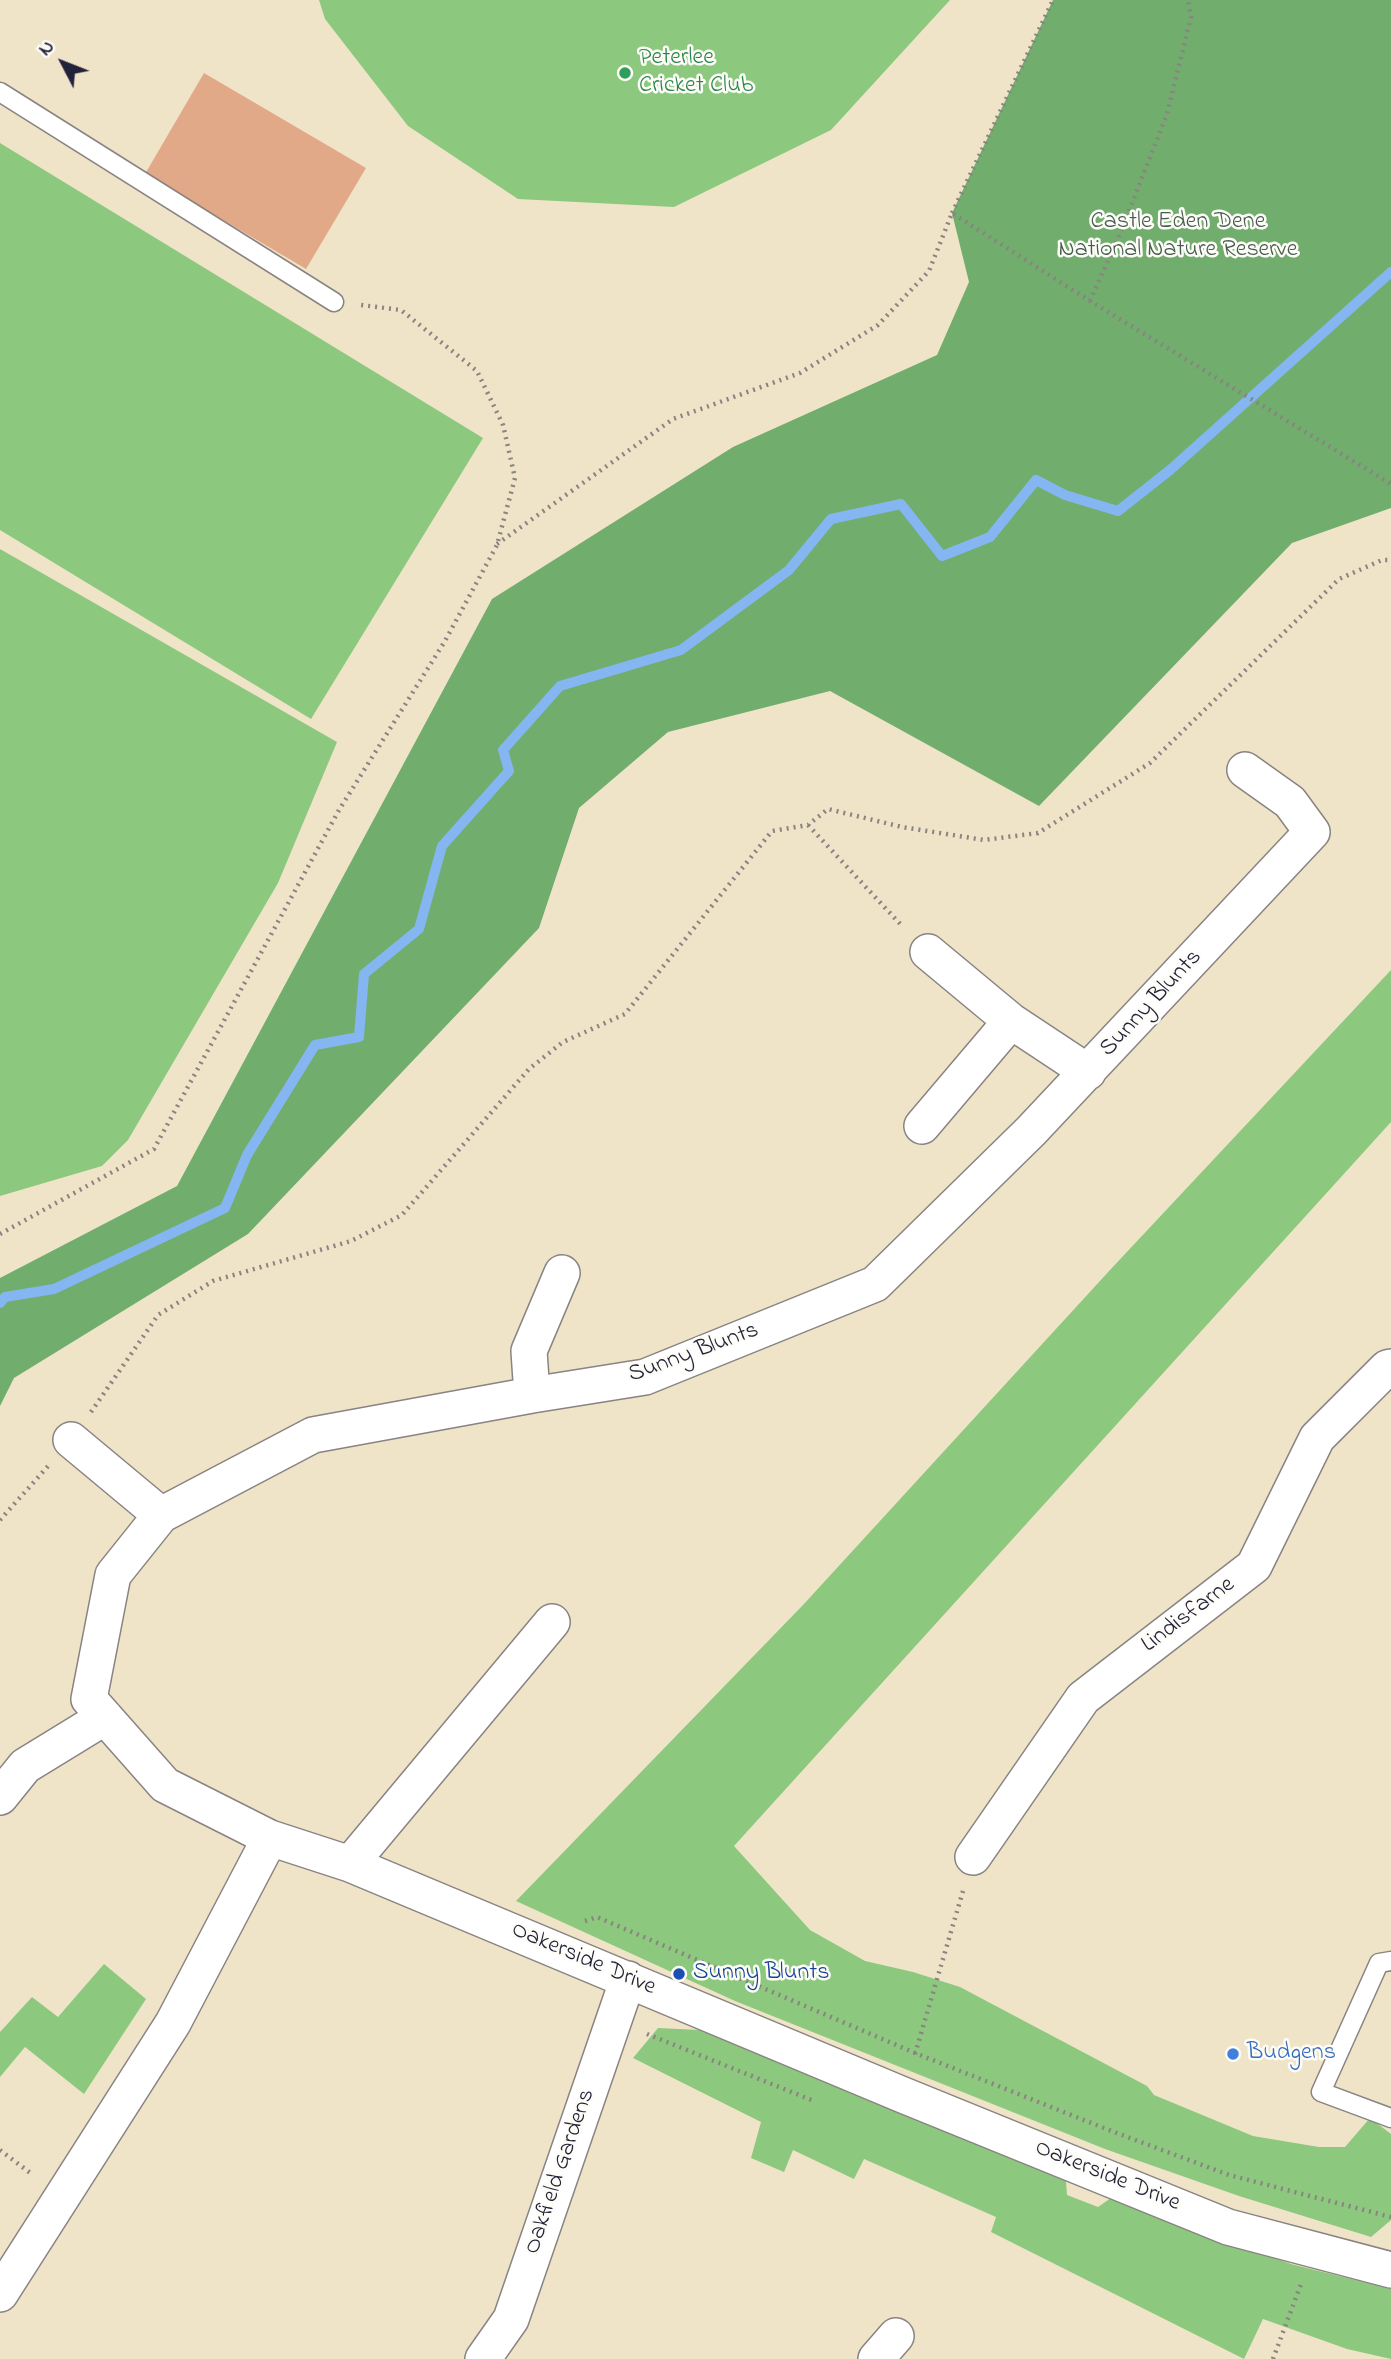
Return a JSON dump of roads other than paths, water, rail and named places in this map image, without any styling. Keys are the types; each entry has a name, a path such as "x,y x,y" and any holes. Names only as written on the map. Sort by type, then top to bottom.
{"street":[{"name":"Sunny Blunts","path":"270,1838 164,1785 89,1699 113,1575 161,1515 313,1435 645,1377 875,1284 1022,1141 1312,832 1290,802 1245,770"},
{"path":"928,952 1011,1021 1088,1072"},
{"path":"922,1126 1011,1021"},
{"path":"532,1395 529,1351 562,1273"},
{"name":"Lindisfarne","path":"973,1857 1083,1698 1254,1566 1317,1438 1391,1367"},
{"path":"71,1440 161,1515"},
{"path":"350,1864 552,1622"},
{"path":"0,1797 25,1766 105,1717"},
{"path":"0,2294 173,2023 270,1838"},
{"name":"Oakerside Drive","path":"270,1838 350,1864 903,2095 1228,2227 1391,2270"},
{"name":"Oakfield Gardens","path":"483,2359 511,2319 628,1979"}],"lane":[{"path":"0,92 334,302"},
{"path":"1391,1961 1379,1963 1321,2092 1391,2118"}],"waterway":[{"path":"0,1303 5,1297 54,1289 225,1208 247,1155 315,1045 359,1037 364,974 419,929 442,846 509,771 503,750 560,686 681,650 789,570 831,519 901,504 942,556 990,537 1036,480 1065,495 1118,511 1170,470 1391,272"}],"place":[{"name":"Peterlee Cricket Club","path":"625,73"},
{"name":"Sunny Blunts","path":"679,1974"},
{"name":"Budgens","path":"1233,2054"}],"park label":[{"name":"Castle Eden Dene National Nature Reserve","path":"1178,237"}]}
